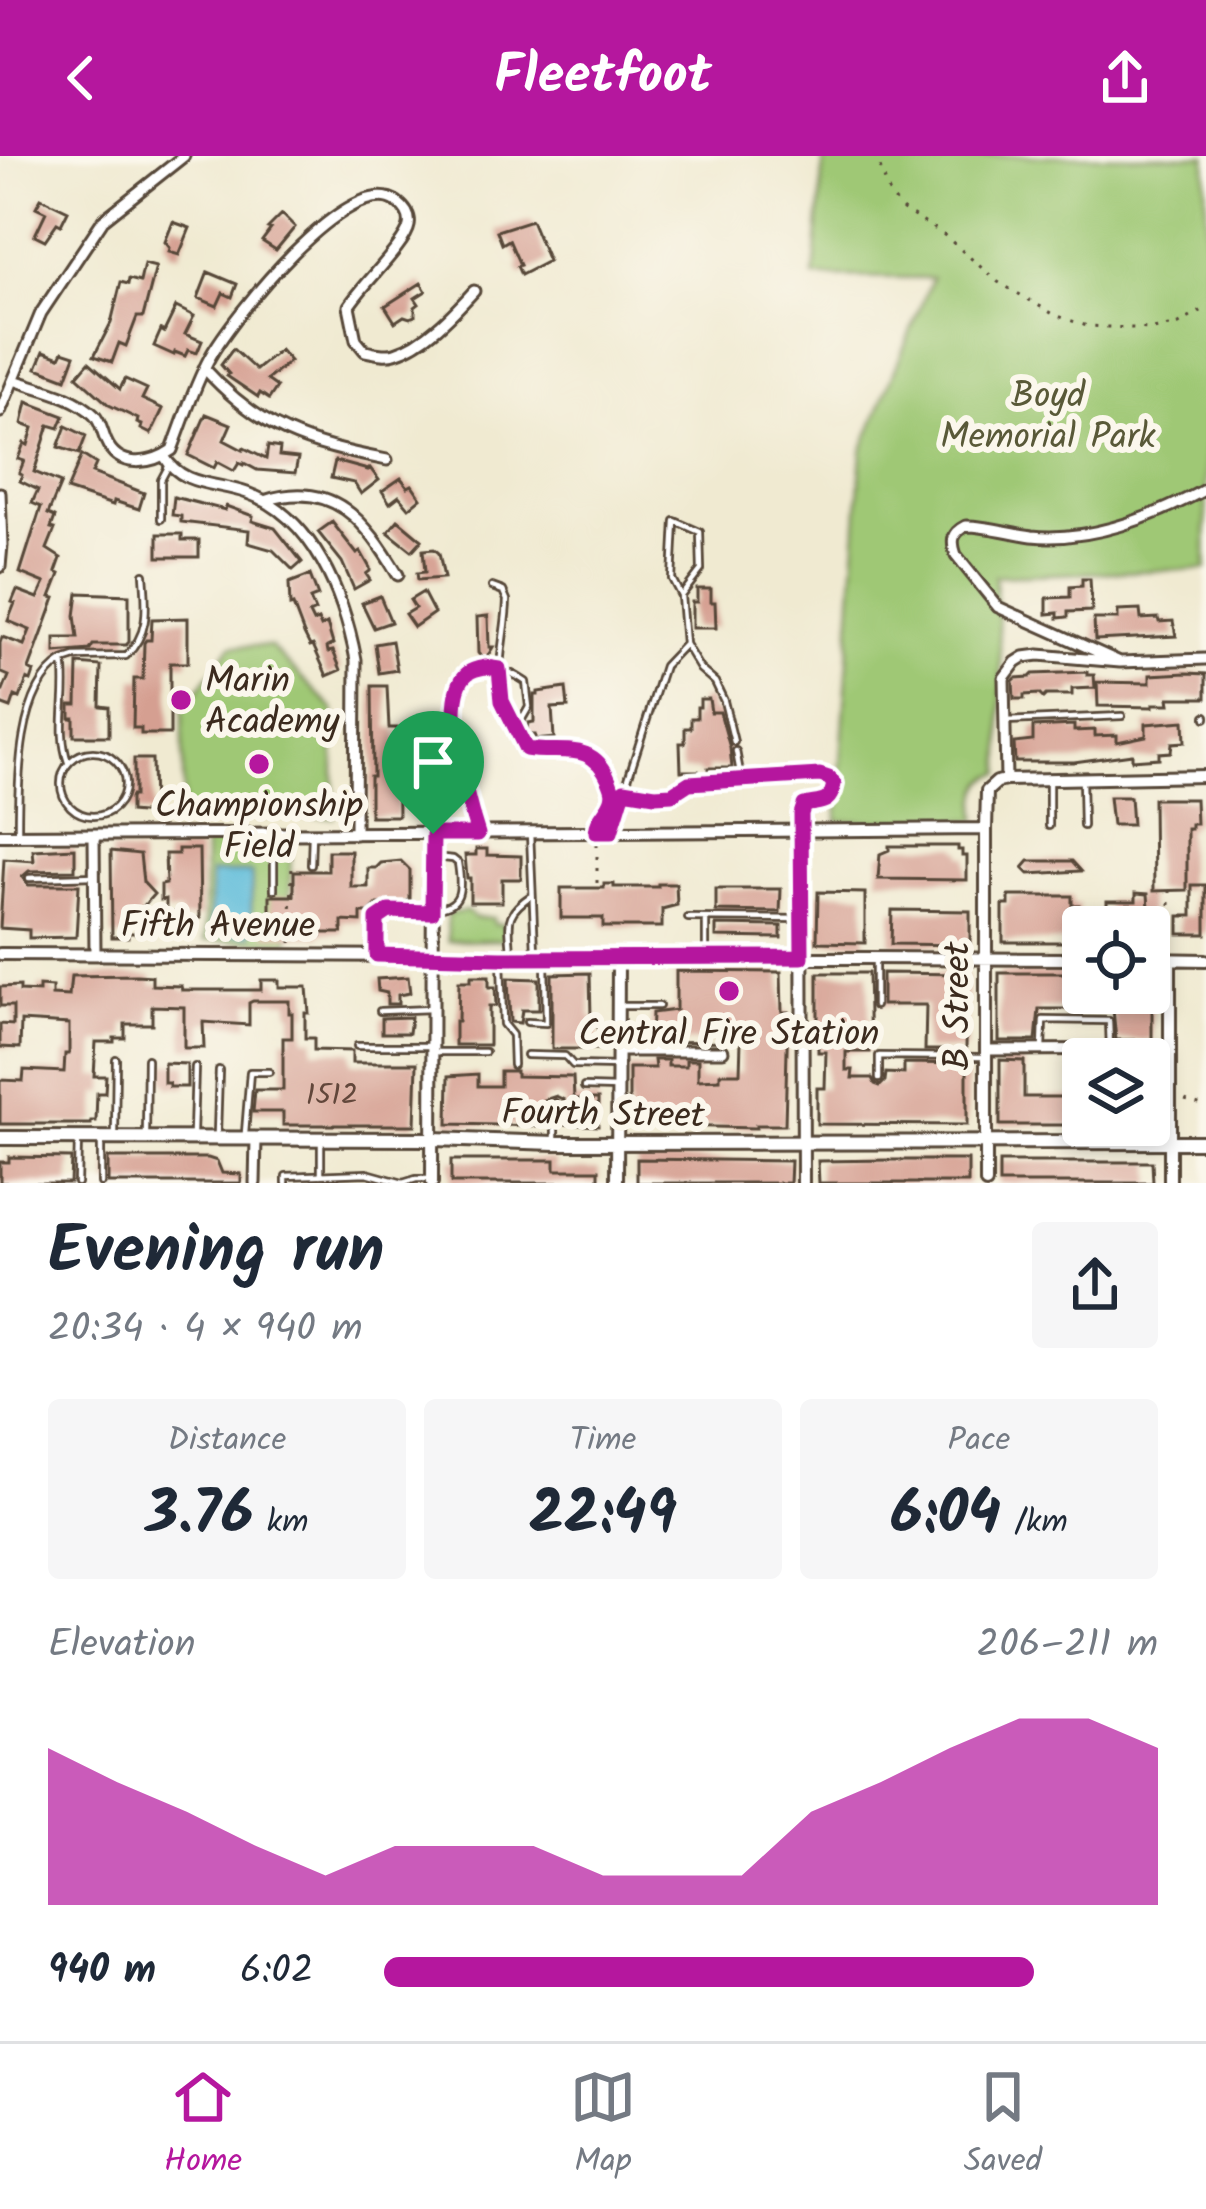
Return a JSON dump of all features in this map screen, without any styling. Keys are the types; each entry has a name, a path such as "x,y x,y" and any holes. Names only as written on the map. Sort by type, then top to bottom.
{"main road":[{"name":"Fourth Street","path":"0,1138 1062,1142"},
{"name":"Fourth Street","path":"1170,1142 1206,1142"}],"street":[{"path":"0,412 41,313 103,220 184,156"},
{"path":"166,461 204,368 229,328 311,236 356,205 385,197 408,214 409,228 349,306 356,340 365,351 394,354 409,346 436,328 474,291"},
{"path":"204,368 254,415 283,432 387,460"},
{"path":"14,380 71,400 95,415 118,457 166,461 182,476 264,500 306,536 335,588 352,636 356,834"},
{"path":"1120,662 998,608 956,555 953,536 966,526 1054,536 1121,526 1206,489"},
{"path":"0,493 0,567"},
{"path":"264,500 302,495 329,500 357,516 398,575"},
{"path":"1006,780 1004,678 1024,657 1120,662 1206,659"},
{"path":"0,836 530,833 596,838 611,832 986,830 987,791 997,782 1206,776"},
{"name":"B Street","path":"986,830 986,1183"},
{"path":"802,831 803,1183"},
{"path":"432,1181 433,834"},
{"path":"94,836 95,954"},
{"name":"Fifth Avenue","path":"0,954 1062,959"},
{"path":"617,1183 618,957"},
{"path":"1170,959 1206,960"},
{"path":"987,1053 1062,1049"},
{"path":"618,1051 723,1051"},
{"path":"250,1139 255,1183"},
{"path":"1170,1146 1170,1183"}],"lane":[{"path":"161,519 166,461"},
{"path":"681,596 700,570 700,532 675,521 673,579 681,596 685,644 700,669 716,682 734,742"},
{"path":"18,836 21,755 37,689 46,674 64,661 126,656 136,647 146,622 144,574"},
{"path":"493,586 507,600 499,669 507,715 526,749 582,753 601,764 613,790 612,800 597,820 596,838"},
{"path":"611,832 664,666 685,644"},
{"path":"64,661 61,731 68,762 61,779 63,798 76,812 94,816 119,803 124,775 113,758 85,752 68,762"},
{"path":"478,834 459,752 455,710 466,674 486,667 526,682 529,706 517,728"},
{"path":"1005,721 1122,716"},
{"path":"736,751 741,778"},
{"path":"624,790 655,795 672,794 689,783 829,778 834,784 832,796 804,805 802,831"},
{"path":"1082,779 1083,826"},
{"path":"1049,780 1049,826"},
{"path":"94,816 94,836"},
{"path":"527,1022 546,1023 530,833"},
{"path":"274,835 274,890"},
{"path":"310,866 312,835"},
{"path":"432,910 454,903 460,884 458,863 433,857"},
{"path":"29,878 94,876"},
{"path":"513,1065 512,1035 503,1024 509,918 513,907 532,895"},
{"path":"688,918 802,920"},
{"path":"706,918 706,958"},
{"path":"875,958 875,1006"},
{"path":"617,1006 658,1006"},
{"path":"380,1011 432,1009"},
{"path":"1042,1049 1042,1020 1109,1021 1110,1038"},
{"path":"357,1046 485,1052"},
{"path":"879,1079 880,1056 987,1053"},
{"path":"527,1055 566,1056 572,1065 618,1066"},
{"path":"101,1183 116,1059"},
{"path":"146,1139 147,1059"},
{"path":"193,1138 195,1067"},
{"path":"217,1138 219,1070"},
{"path":"250,1139 250,1072 269,1072"},
{"path":"584,1087 617,1088"},
{"path":"555,1103 556,1143"},
{"path":"77,1183 78,1138"},
{"path":"321,1139 321,1175"},
{"path":"286,1183 286,1176 367,1173 403,1183 416,1178 432,1181"}],"path":[{"path":"876,156 890,195 903,210 943,234 998,282 1055,315 1087,326 1153,329 1179,324 1206,308"},
{"path":"596,838 597,885"},
{"path":"291,944 292,843"},
{"path":"1170,890 1170,904"},
{"path":"377,955 377,919 389,911 432,910"},
{"path":"1185,1100 1206,1106"}],"green space":[{"name":"Boyd Memorial Park","path":"824,156 1206,156 1206,569 995,576 1002,773 983,784 977,820 837,821 862,451 932,278 814,277"},
{"name":"Championship Field","path":"231,646 270,646 334,710 334,817 183,817 183,710"},
{"path":"291,841 289,942 204,941 205,842"},
{"path":"466,911 475,918 493,918 493,924 504,924 504,940 448,941 447,914"}],"water":[{"path":"211,873 252,873 251,935 210,935"}],"building":[{"path":"41,198 68,211 45,240 35,235 46,212 36,207"},
{"path":"282,214 295,227 276,250 262,241"},
{"path":"531,220 548,261 521,275 509,240 502,244 497,231"},
{"path":"173,222 190,228 179,255 169,252 165,242"},
{"path":"144,264 156,267 143,317 137,317 126,346 119,343 112,362 94,356 111,323 121,282 140,282"},
{"path":"208,272 237,284 232,297 223,293 217,306 198,298"},
{"path":"421,283 426,291 415,298 419,304 415,316 395,322 385,306"},
{"path":"176,307 194,316 185,334 202,341 197,353 188,350 185,356 174,355 154,346"},
{"path":"233,349 256,370 280,350 290,361 267,380 277,387 269,399 227,376 221,365"},
{"path":"44,351 60,357 63,351 75,355 66,379 37,368"},
{"path":"89,362 120,389 125,379 147,389 142,399 163,409 151,434 141,429 138,419 109,405 77,376"},
{"path":"27,402 64,416 59,428 49,425 34,472 61,483 48,514 55,517 51,528 55,529 47,549 61,558 51,597 55,598 29,669 34,672 31,681 27,679 11,708 0,704 0,690 9,676 0,672 0,643 2,637 24,645 30,630 8,621 12,602 17,590 38,598 45,583 20,573 41,507 32,503 38,490 20,481 24,461 18,459 33,428 22,424"},
{"path":"206,414 231,424 224,440 243,450 266,459 268,446 280,448 279,456 298,458 295,473 257,470 244,463 234,471 217,462 214,468 188,455"},
{"path":"66,426 86,436 79,454 58,447"},
{"path":"82,455 96,464 92,473 144,493 139,509 67,490"},
{"path":"335,461 370,468 379,480 361,494 354,483 331,478"},
{"path":"401,478 421,498 409,508 399,496 390,503 382,491"},
{"path":"174,497 253,516 252,521 275,528 302,562 293,570 273,550 248,543 249,530 181,522 181,516 172,515"},
{"path":"398,520 422,540 412,551 388,532"},
{"path":"332,522 370,568 366,574 370,580 354,589 342,562 318,532"},
{"path":"158,534 199,540 199,557 158,557"},
{"path":"434,549 444,578 418,580 417,573 425,572 423,550"},
{"path":"310,575 318,596 310,599 315,611 309,614 321,627 327,624 333,644 328,652 333,651 341,670 327,676 290,606 289,583"},
{"path":"1082,579 1090,579 1092,611 1068,612 1068,617 1058,618 1058,613 1047,614 1047,598 1070,597 1070,587 1082,586"},
{"path":"697,589 711,589 716,628 692,628"},
{"path":"423,592 434,613 414,627 405,614 415,608 410,600"},
{"path":"78,593 129,595 126,645 93,645 90,650 55,653 55,638 78,638"},
{"path":"380,596 391,622 374,628 362,603"},
{"path":"1140,610 1141,619 1173,621 1176,636 1095,640 1094,619 1118,619 1118,611"},
{"path":"488,616 489,647 493,647 482,658 477,617"},
{"path":"188,618 188,663 170,663 170,734 141,734 141,728 133,728 134,679 143,679 144,643 151,640 152,619"},
{"path":"392,641 397,670 379,673 375,644"},
{"path":"78,664 101,666 100,706 109,707 109,736 74,736 70,705 77,705"},
{"path":"1206,674 1206,698 1169,698 1170,704 1153,707 1098,706 1097,682 1150,683 1150,675"},
{"path":"1094,675 1095,688 1072,689 1072,695 1014,699 1016,678"},
{"path":"372,686 387,686 389,728 397,728 398,816 370,816"},
{"path":"566,688 568,707 552,708 554,738 535,740 535,735 526,735 528,723 534,722 534,695"},
{"path":"700,699 709,699 711,712 720,712 730,748 732,768 708,768 708,775 681,771 680,743 685,743 691,718 697,718"},
{"path":"1184,721 1185,742 1172,743 1171,752 1159,753 1159,758 1132,760 1132,754 1074,762 1015,762 1014,743 1033,741 1033,727 1074,725 1074,731 1095,730 1095,736 1117,735 1117,742 1146,736 1146,724"},
{"path":"134,759 152,759 153,814 130,812"},
{"path":"1109,797 1130,797 1132,825 1112,825"},
{"path":"1153,799 1195,799 1196,824 1187,829 1187,890 1154,891"},
{"path":"889,846 958,846 962,856 967,856 967,880 878,879 880,854"},
{"path":"75,848 75,870 29,871 22,877 28,885 79,885 76,937 29,938 29,930 0,928 4,859 34,861 33,850"},
{"path":"178,849 199,849 200,918 180,919 180,912 166,913 166,899 161,900 165,854 178,854"},
{"path":"476,849 487,849 487,855 521,856 521,879 502,879 502,902 470,902 465,855 476,855"},
{"path":"111,851 140,854 143,882 154,894 140,910 141,933 128,933 128,937 112,937"},
{"path":"328,851 351,851 351,887 368,887 368,868 401,861 410,870 410,899 404,904 378,904 369,913 361,913 361,922 342,921 342,933 265,936 270,896 294,896 294,871 328,871"},
{"path":"1029,861 1072,861 1081,871 1029,874 1023,868"},
{"path":"604,884 676,884 677,905 662,909 662,927 603,927 603,918 561,918 561,888 604,888"},
{"path":"1192,885 1206,885 1206,934 1179,934 1179,916 1192,916"},
{"path":"716,889 781,889 780,912 716,911"},
{"path":"818,892 865,893 865,943 817,942"},
{"path":"1136,893 1148,894 1149,906 1107,906 1107,901 1136,901"},
{"path":"1009,896 1072,896 1072,905 1079,906 1062,906 1062,942 1003,942 1003,905 1009,905"},
{"path":"892,910 970,911 970,945 891,944"},
{"path":"716,925 781,926 781,938 716,937"},
{"path":"676,971 781,972 782,1012 788,1012 785,1125 629,1125 629,1068 655,1068 654,1060 686,1066 686,1060 698,1060 698,1080 740,1073 741,1041 651,1042 652,1013 676,1010"},
{"path":"590,973 591,1018 598,1018 598,1049 552,1049 552,974"},
{"path":"818,973 868,973 870,1052 846,1052 846,1070 853,1070 852,1078 872,1078 880,1086 886,1073 904,1074 904,1063 967,1064 967,1125 817,1124 817,1088 825,1088 826,1052 818,1052"},
{"path":"882,973 967,974 966,1050 925,1050 926,1005 882,1005"},
{"path":"999,973 1062,973 1062,1009 1039,1009 1036,1041 999,1041"},
{"path":"71,976 152,976 152,985 181,986 182,990 261,990 261,980 279,980 279,987 307,987 305,1038 314,1038 314,1050 352,1051 352,1063 417,1063 415,1125 283,1125 283,1112 253,1112 255,1090 283,1090 283,1038 292,1038 289,1001 249,1003 249,1025 203,1022 204,1048 184,1048 184,1007 152,1006 152,1024 125,1024 125,1038 96,1042 94,1076 106,1076 105,1093 97,1093 96,1121 0,1124 0,1080 23,1081 24,1070 64,1072 69,1024 21,1021 20,1048 0,1047 0,1024 13,1025 13,1006 0,1006 0,987 39,992 39,986 52,987 52,995 69,996"},
{"path":"471,976 489,976 489,987 495,987 496,1006 489,1006 489,1045 455,1045 459,981 471,981"},
{"path":"408,977 410,993 398,995 398,1004 387,1004 387,993 378,991 377,979"},
{"path":"508,978 539,979 539,1010 522,1010 520,1023 510,1022"},
{"path":"1113,1014 1152,1014 1152,1038 1116,1038"},
{"path":"411,1017 409,1033 382,1033 382,1018"},
{"path":"1000,1060 1024,1061 1024,1097 1062,1097 1062,1125 1000,1125"},
{"path":"164,1063 187,1064 187,1087 164,1083"},
{"path":"500,1071 516,1071 516,1076 573,1077 574,1099 598,1099 598,1126 564,1124 564,1100 556,1096 544,1100 543,1126 448,1124 449,1076 478,1074 478,1086 500,1086"},
{"path":"9,1157 71,1158 70,1183 0,1183 0,1162 9,1162"},
{"path":"108,1158 208,1158 217,1161 222,1173 241,1174 241,1183 108,1183"},
{"path":"637,1159 791,1161 790,1183 637,1183"},
{"path":"451,1160 555,1160 555,1170 599,1170 599,1183 451,1183"},
{"path":"968,1160 968,1183 819,1183 818,1161"},
{"path":"999,1162 1152,1162 1153,1183 999,1183"}],"place":[{"name":"Marin Academy","path":"181,700"},
{"name":"Championship Field","path":"259,764"},
{"name":"Central Fire Station","path":"729,991"}],"route":[{"path":"486,667 499,669 502,701 526,749 582,753 601,764 613,790 596,832 611,832 624,790 672,794 689,783 820,775 834,784 828,800 804,805 801,814 802,957 377,955 377,919 389,911 432,912 433,834 478,834 459,752 455,710 464,677 486,667"}]}
